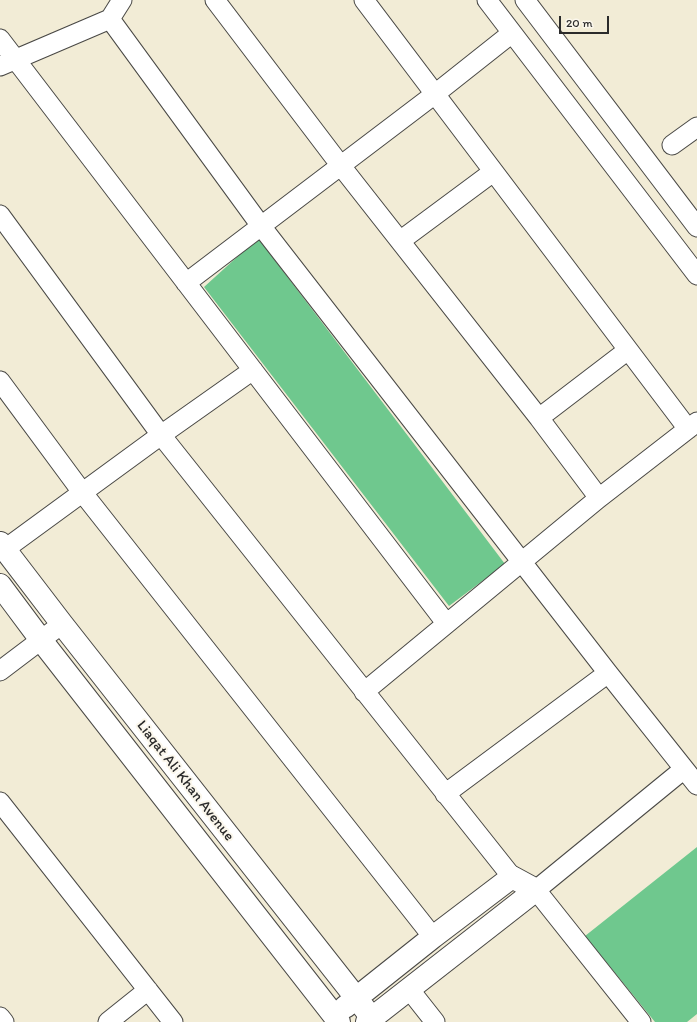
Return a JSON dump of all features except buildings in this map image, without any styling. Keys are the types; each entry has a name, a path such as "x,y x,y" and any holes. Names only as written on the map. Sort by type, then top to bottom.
{"street":[{"path":"7,62 110,19 122,0"},
{"path":"215,0 341,166 539,418 599,498"},
{"path":"364,0 628,350 692,426 599,498 364,692"},
{"path":"487,0 697,275"},
{"path":"525,0 697,227"},
{"path":"110,19 261,226 608,673 697,785"},
{"path":"186,283 435,94 512,33"},
{"path":"0,39 7,62 186,283 446,623"},
{"path":"672,145 697,127"},
{"path":"400,241 494,172"},
{"path":"0,215 160,435 445,794 512,877 536,890 641,1022"},
{"path":"539,418 628,350"},
{"path":"2,546 82,492 253,370"},
{"path":"0,381 82,492 433,937"},
{"name":"Liaqat Ali Khan Avenue","path":"2,546 357,999 370,1020"},
{"name":"Liaqat Ali Khan Avenue","path":"0,585 333,1020"},
{"path":"0,671 62,624"},
{"path":"445,794 608,673"},
{"path":"370,1020 536,890 684,769"},
{"path":"0,802 173,1022"},
{"path":"333,1020 433,937 512,877"},
{"path":"409,989 435,1022"},
{"path":"108,1022 148,990"},
{"path":"0,1017 4,1022"}],"green space":[{"path":"258,238 505,564 449,606 204,287"},
{"path":"697,847 697,1014 687,1022 655,1022 585,936"}]}
